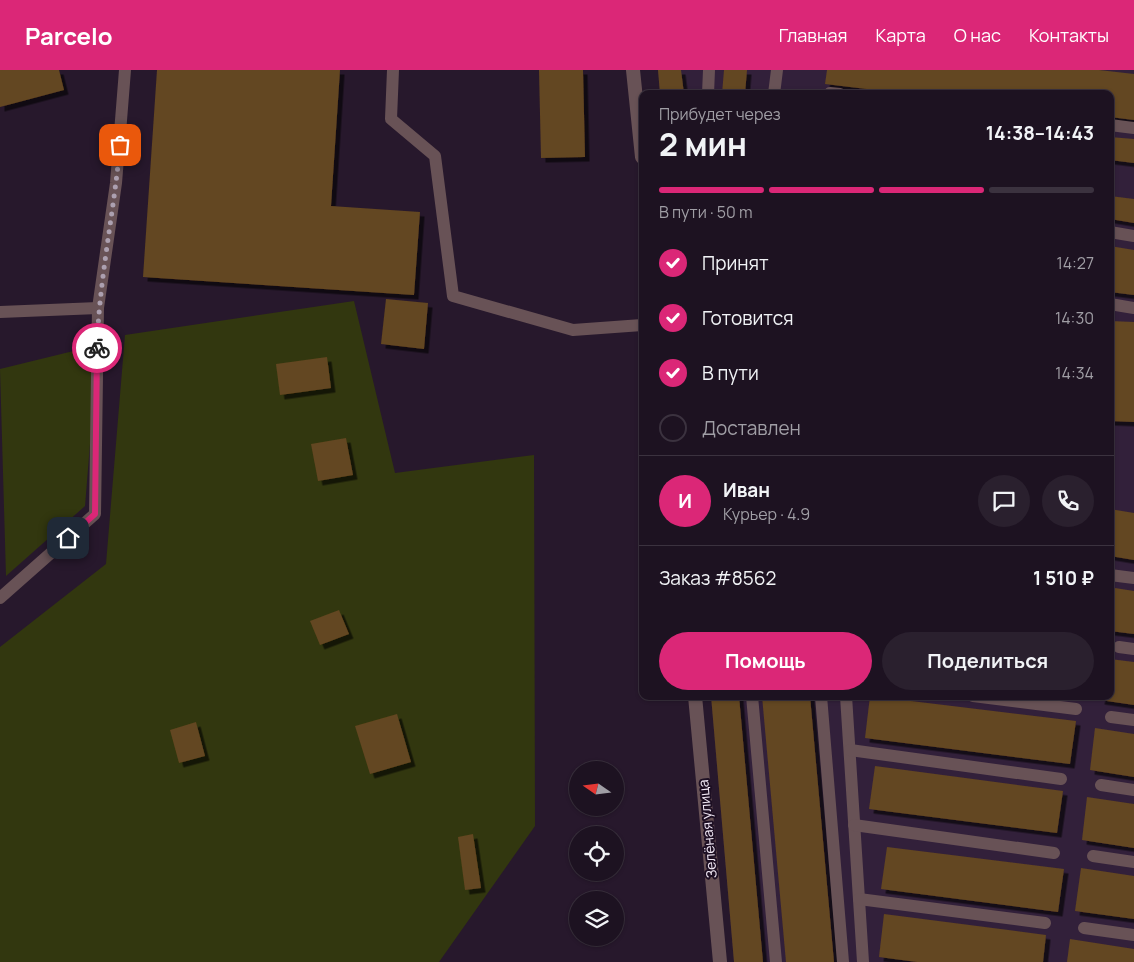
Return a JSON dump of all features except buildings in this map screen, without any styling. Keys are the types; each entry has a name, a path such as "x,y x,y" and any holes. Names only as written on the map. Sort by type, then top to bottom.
{"street":[{"path":"633,70 639,127"},
{"name":"Зелёная улица","path":"695,700 720,962"}],"lane":[{"path":"0,598 95,514 98,308 116,183 126,70"},
{"path":"394,70 391,119 435,156 453,296 573,330 639,325"},
{"path":"708,70 708,90"},
{"path":"774,90 777,70"},
{"path":"1114,126 1134,128"},
{"path":"1114,233 1134,236"},
{"path":"1114,305 1134,308"},
{"path":"0,312 98,308"},
{"path":"1114,575 1134,578"},
{"path":"1119,647 1134,649"},
{"path":"752,700 776,962"},
{"path":"821,700 843,962"},
{"path":"846,700 863,962"},
{"path":"1005,700 1076,709"},
{"path":"1111,717 1134,720"},
{"path":"850,750 1061,779"},
{"path":"1101,785 1134,790"},
{"path":"854,825 1054,853"},
{"path":"1093,856 1134,862"},
{"path":"859,899 1045,923"},
{"path":"1084,928 1134,935"}],"shaded area":[{"path":"658,70 1134,70 1134,962 734,962 711,700 1114,700 1114,90 660,90"}],"green space":[{"path":"354,301 395,473 534,455 535,826 439,962 0,962 0,647 106,564 125,335"},
{"path":"98,345 85,506 6,576 0,369"}],"way so far":[{"path":"97,348 98,308 120,145"}],"route":[{"path":"68,538 95,514 97,348"}]}
